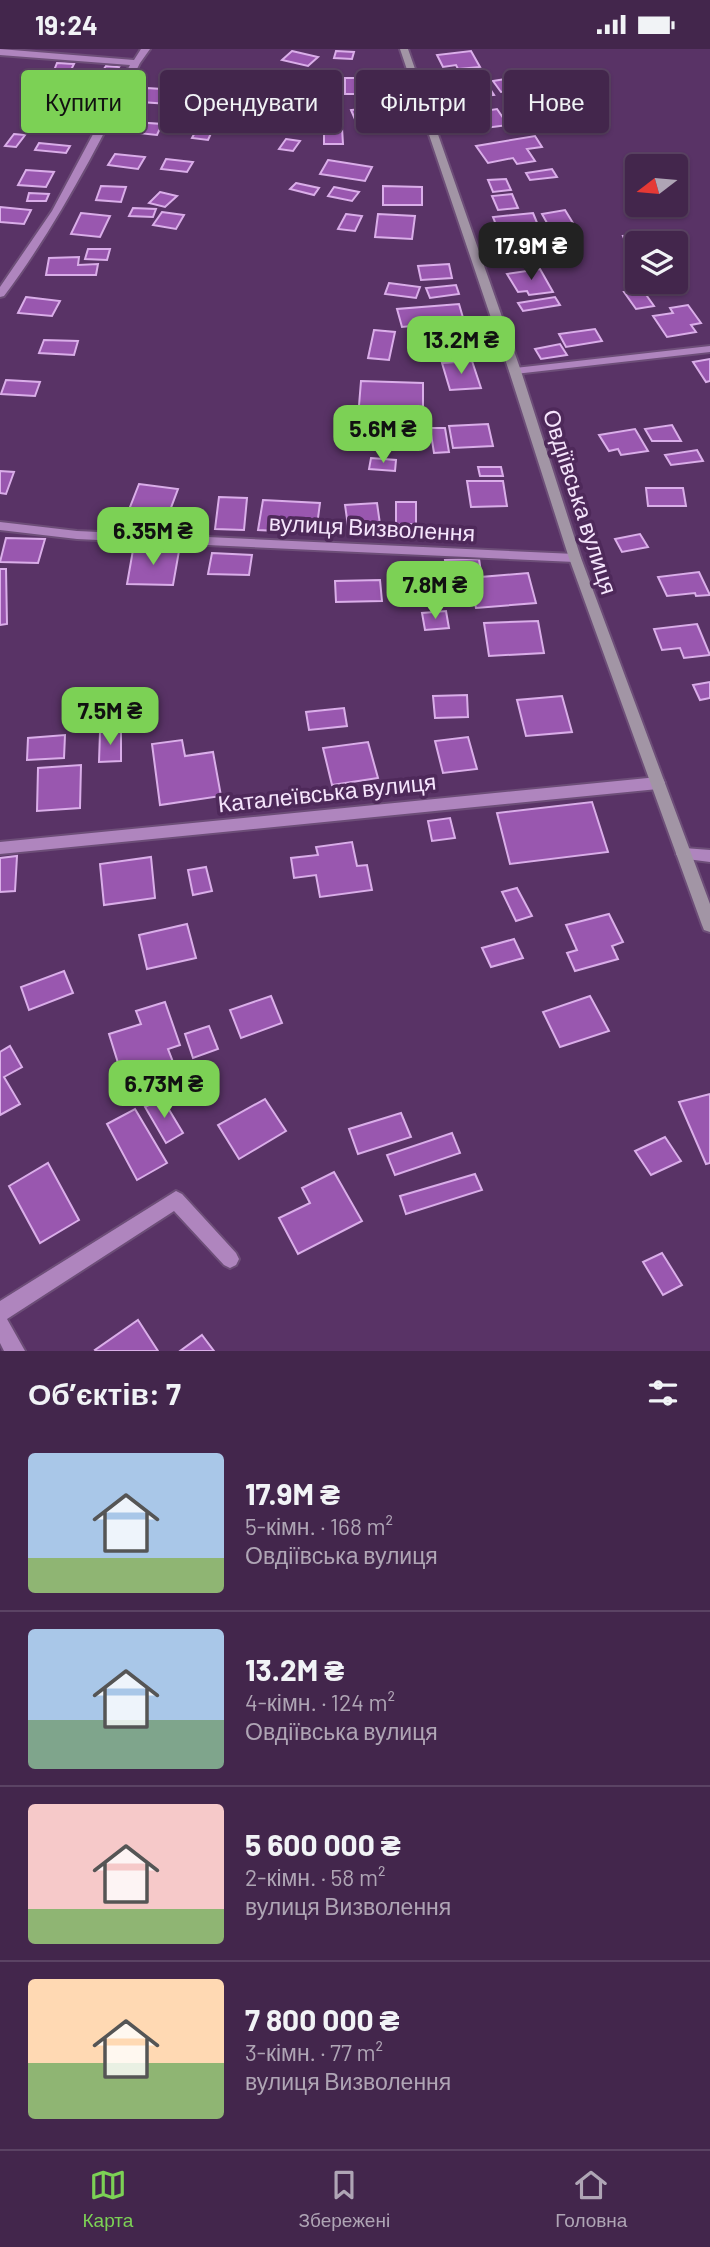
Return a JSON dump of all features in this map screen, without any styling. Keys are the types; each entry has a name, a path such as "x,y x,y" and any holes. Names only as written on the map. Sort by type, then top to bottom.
{"main road":[{"name":"Овдіївська вулиця","path":"404,49 515,371 575,558 710,925"}],"street":[{"path":"0,294 26,261 66,195 146,49"},
{"path":"0,52 136,63"},
{"path":"515,371 710,349"},
{"name":"вулиця Визволення","path":"0,526 77,535 575,558"},
{"name":"Каталеївська вулиця","path":"0,848 658,783"},
{"path":"684,854 710,856"},
{"path":"0,1312 176,1199 230,1259"},
{"path":"0,1325 15,1351"}],"building":[{"path":"292,51 318,57 308,66 282,60"},
{"path":"336,51 354,52 352,59 334,58"},
{"path":"471,51 480,67 443,67 437,55"},
{"path":"57,63 74,64 71,70 54,70"},
{"path":"106,66 119,67 117,70 103,70"},
{"path":"345,78 356,78 356,94 345,94"},
{"path":"504,79 504,92 501,92 493,81"},
{"path":"147,88 160,89 160,103 146,102"},
{"path":"497,109 504,119 504,126 490,127 490,110"},
{"path":"146,123 160,124 157,135 138,133 146,133"},
{"path":"342,128 343,144 324,144 324,133 342,133"},
{"path":"195,133 211,133 208,140 192,138"},
{"path":"14,134 25,135 16,147 5,146"},
{"path":"535,136 542,147 527,149 535,161 517,164 513,158 488,163 476,146"},
{"path":"286,139 300,141 293,151 279,149"},
{"path":"39,143 70,146 66,153 35,150"},
{"path":"115,154 145,157 138,169 108,165"},
{"path":"166,159 193,162 187,172 161,169"},
{"path":"328,160 372,167 365,181 320,174"},
{"path":"552,169 557,177 530,180 526,173"},
{"path":"26,170 54,172 46,187 18,185"},
{"path":"506,179 511,190 493,192 488,180"},
{"path":"296,183 319,188 314,195 290,189"},
{"path":"101,186 126,187 121,202 96,200"},
{"path":"383,186 422,187 422,205 383,205"},
{"path":"334,187 359,192 352,201 328,196"},
{"path":"160,192 177,196 165,207 149,203"},
{"path":"29,193 49,194 46,201 27,201"},
{"path":"512,194 518,208 498,210 492,196"},
{"path":"0,207 31,210 24,224 0,222"},
{"path":"133,208 156,209 153,217 129,216"},
{"path":"565,210 576,228 552,232 542,214"},
{"path":"162,212 184,215 176,229 153,225"},
{"path":"81,213 110,216 100,237 71,234"},
{"path":"533,213 545,242 504,245 493,217"},
{"path":"346,214 362,216 355,231 338,229"},
{"path":"378,214 415,216 412,239 375,237"},
{"path":"88,249 110,249 107,260 85,259"},
{"path":"548,251 553,259 531,263 527,255"},
{"path":"79,257 78,265 98,264 96,275 46,275 49,258"},
{"path":"449,264 452,278 421,280 418,266"},
{"path":"540,269 553,292 529,295 527,291 518,292 507,274"},
{"path":"389,283 420,287 416,298 385,294"},
{"path":"456,285 459,294 430,298 426,288"},
{"path":"625,294 646,294 654,306 636,309"},
{"path":"26,297 60,301 52,316 18,313"},
{"path":"555,297 560,305 523,311 518,303"},
{"path":"459,304 464,321 402,327 397,309"},
{"path":"688,305 701,323 691,325 696,332 667,337 653,316 673,313 670,308"},
{"path":"595,329 602,341 566,347 559,334"},
{"path":"374,330 395,332 389,360 368,358"},
{"path":"44,340 78,341 74,355 39,353"},
{"path":"560,344 567,355 541,359 535,349"},
{"path":"710,359 710,381 706,382 693,362"},
{"path":"472,361 481,388 450,390 442,363"},
{"path":"6,380 40,382 35,396 1,394"},
{"path":"361,381 423,383 423,419 358,418"},
{"path":"488,424 493,446 453,448 449,426"},
{"path":"672,425 681,441 652,441 645,429"},
{"path":"430,428 445,428 449,452 434,453"},
{"path":"635,429 648,451 621,455 618,449 609,451 599,435"},
{"path":"697,450 703,461 671,465 665,455"},
{"path":"371,458 396,460 395,471 369,469"},
{"path":"478,467 501,467 503,476 480,476"},
{"path":"0,471 14,472 6,494 0,493"},
{"path":"467,481 503,481 507,506 471,507"},
{"path":"139,484 178,489 163,529 123,525"},
{"path":"646,488 683,488 686,506 648,506"},
{"path":"219,497 247,498 244,530 215,529"},
{"path":"263,500 320,503 316,533 258,530"},
{"path":"396,502 416,502 416,524 396,524"},
{"path":"377,503 381,531 349,533 345,505"},
{"path":"640,534 648,547 622,552 615,539"},
{"path":"6,538 45,539 38,563 0,562"},
{"path":"133,550 179,551 173,585 127,584"},
{"path":"212,553 252,555 249,575 208,574"},
{"path":"479,559 481,572 447,573 445,560"},
{"path":"0,569 6,569 7,624 0,625"},
{"path":"699,572 710,595 696,596 695,593 667,596 658,577"},
{"path":"528,573 536,603 476,608 469,578"},
{"path":"380,580 382,601 336,602 335,581"},
{"path":"446,611 449,628 425,630 422,613"},
{"path":"538,621 544,653 489,656 484,623"},
{"path":"697,624 710,655 684,658 680,648 662,650 654,629"},
{"path":"710,682 710,698 700,700 693,685"},
{"path":"467,695 468,717 435,718 433,696"},
{"path":"562,696 572,732 526,736 517,700"},
{"path":"344,708 347,726 309,730 306,712"},
{"path":"121,731 121,761 99,762 100,732"},
{"path":"65,735 64,758 27,760 28,738"},
{"path":"468,737 477,769 443,773 435,741"},
{"path":"182,740 185,756 213,752 221,796 160,805 152,744"},
{"path":"368,742 378,778 332,785 323,748"},
{"path":"81,765 80,808 37,811 38,768"},
{"path":"592,802 608,852 510,864 497,813"},
{"path":"450,818 455,838 432,841 428,821"},
{"path":"352,842 357,866 367,865 372,890 320,897 316,875 294,878 291,858 318,855 316,847"},
{"path":"17,856 15,891 0,892 0,858"},
{"path":"151,857 155,898 104,905 100,864"},
{"path":"206,867 212,891 193,895 188,870"},
{"path":"517,888 532,916 516,921 502,892"},
{"path":"609,914 623,942 612,946 618,959 575,971 567,953 577,950 566,925"},
{"path":"187,924 196,958 147,969 139,935"},
{"path":"514,939 523,958 491,967 482,948"},
{"path":"64,971 73,993 29,1010 21,987"},
{"path":"271,996 282,1023 241,1038 230,1010"},
{"path":"590,996 609,1031 560,1047 543,1012"},
{"path":"165,1002 180,1045 168,1049 173,1062 123,1079 109,1034 141,1024 136,1011"},
{"path":"209,1026 218,1049 193,1058 185,1034"},
{"path":"10,1046 22,1067 4,1077 20,1104 0,1115 0,1052"},
{"path":"710,1094 710,1163 706,1164 679,1102"},
{"path":"162,1098 183,1133 166,1143 145,1107"},
{"path":"265,1099 286,1131 239,1159 218,1125"},
{"path":"135,1109 167,1163 137,1180 107,1124"},
{"path":"401,1113 411,1137 358,1154 349,1129"},
{"path":"452,1133 460,1153 395,1175 387,1155"},
{"path":"665,1137 681,1161 651,1175 635,1151"},
{"path":"48,1163 79,1220 40,1243 9,1186"},
{"path":"334,1172 362,1221 298,1254 279,1218 310,1203 302,1188"},
{"path":"475,1174 482,1190 406,1214 400,1196"},
{"path":"662,1253 682,1285 663,1295 643,1262"},
{"path":"138,1320 158,1351 95,1350"},
{"path":"202,1335 214,1351 180,1351"}]}
